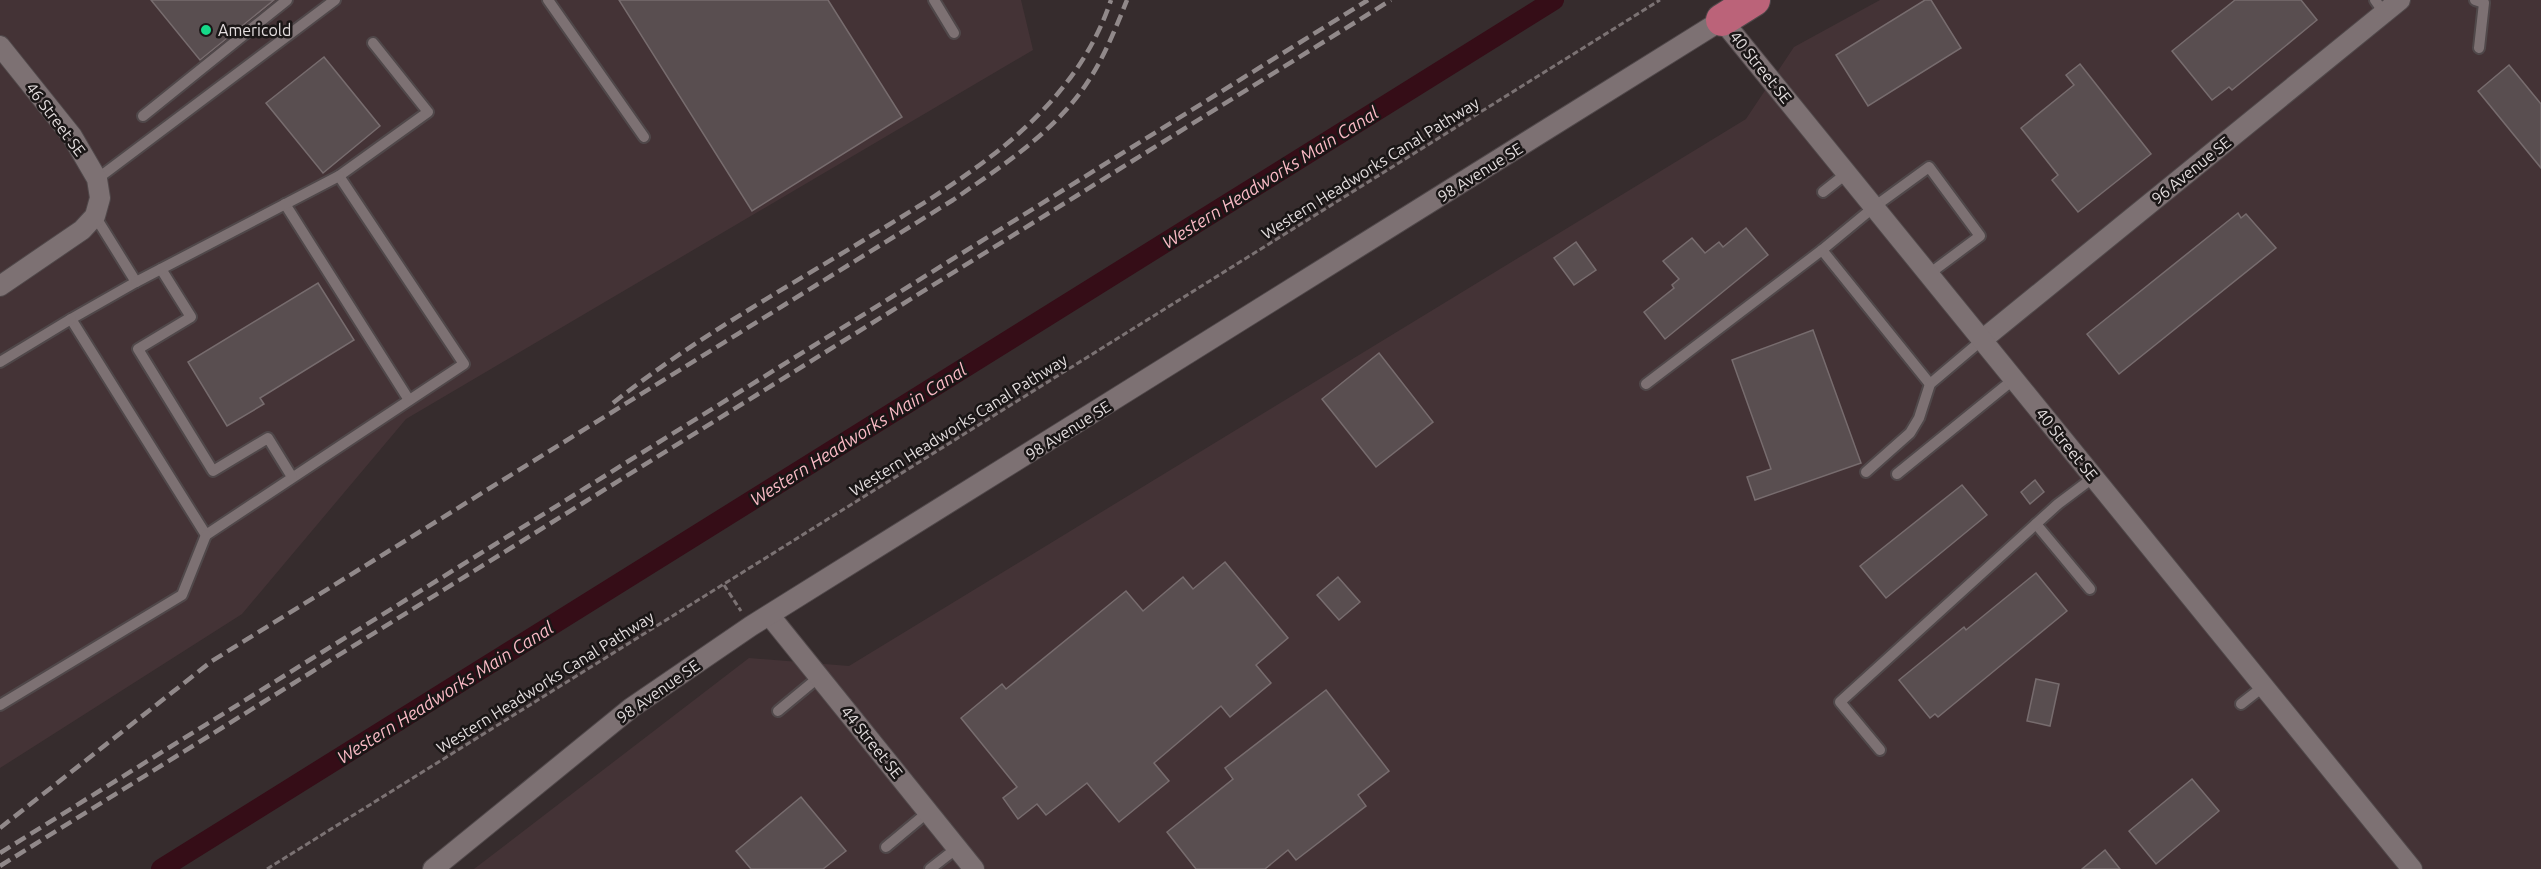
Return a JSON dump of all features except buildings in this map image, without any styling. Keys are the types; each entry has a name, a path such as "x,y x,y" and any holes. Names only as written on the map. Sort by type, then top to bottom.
{"main road":[{"path":"1722,20 1754,0"}],"street":[{"name":"96 Avenue SE","path":"1982,340 2379,6 2400,0"},
{"name":"40 Street SE","path":"1722,20 2412,869"},
{"name":"98 Avenue SE","path":"433,869 631,708 752,626 1722,20"},
{"name":"46 Street SE","path":"0,46 72,136 97,179 97,207"},
{"path":"0,286 82,230 97,207"},
{"name":"44 Street SE","path":"770,616 974,869"}],"lane":[{"path":"143,116 287,0"},
{"path":"97,179 335,0"},
{"path":"548,0 644,137"},
{"path":"933,0 954,33"},
{"path":"2479,48 2485,3"},
{"path":"0,363 136,282 339,176 428,112 373,43"},
{"path":"1647,384 1822,250 1874,207 1929,167 1980,236 1929,274"},
{"path":"1823,192 1847,173"},
{"path":"0,705 182,595 206,535 464,364 339,176"},
{"path":"285,204 409,400"},
{"path":"97,207 136,282"},
{"path":"1822,250 1930,384"},
{"path":"161,269 191,317 138,349 213,471 268,438 292,477"},
{"path":"71,319 206,535"},
{"path":"1866,472 1910,433 1922,410 1930,384 1982,340"},
{"path":"1897,474 2014,379"},
{"path":"1880,750 1840,702 2036,524 2094,477"},
{"path":"2036,524 2090,589"},
{"path":"778,711 819,677"},
{"path":"2241,704 2264,686"},
{"path":"886,847 928,812"},
{"path":"930,869 957,848"}],"path":[{"name":"Western Headworks Canal Pathway","path":"267,869 1660,0"},
{"path":"724,585 752,626"}],"shaded area":[{"path":"0,0 1021,0 1033,50 406,419 242,614 0,768"},
{"path":"1880,0 2541,0 2541,869 474,869 749,658 849,666 1746,119 1794,47"}],"waterway":[{"name":"Western Headworks Main Canal","path":"161,869 1554,0"}],"railway":[{"path":"613,403 704,338 939,193 1010,141 1042,111 1070,78 1093,41 1111,0"},
{"path":"0,828 212,661 953,200 1006,163 1057,120 1085,86 1103,55 1127,0"},
{"path":"0,853 1368,0"},
{"path":"0,866 1391,0"}],"place":[{"name":"Americold","path":"206,30"}]}
